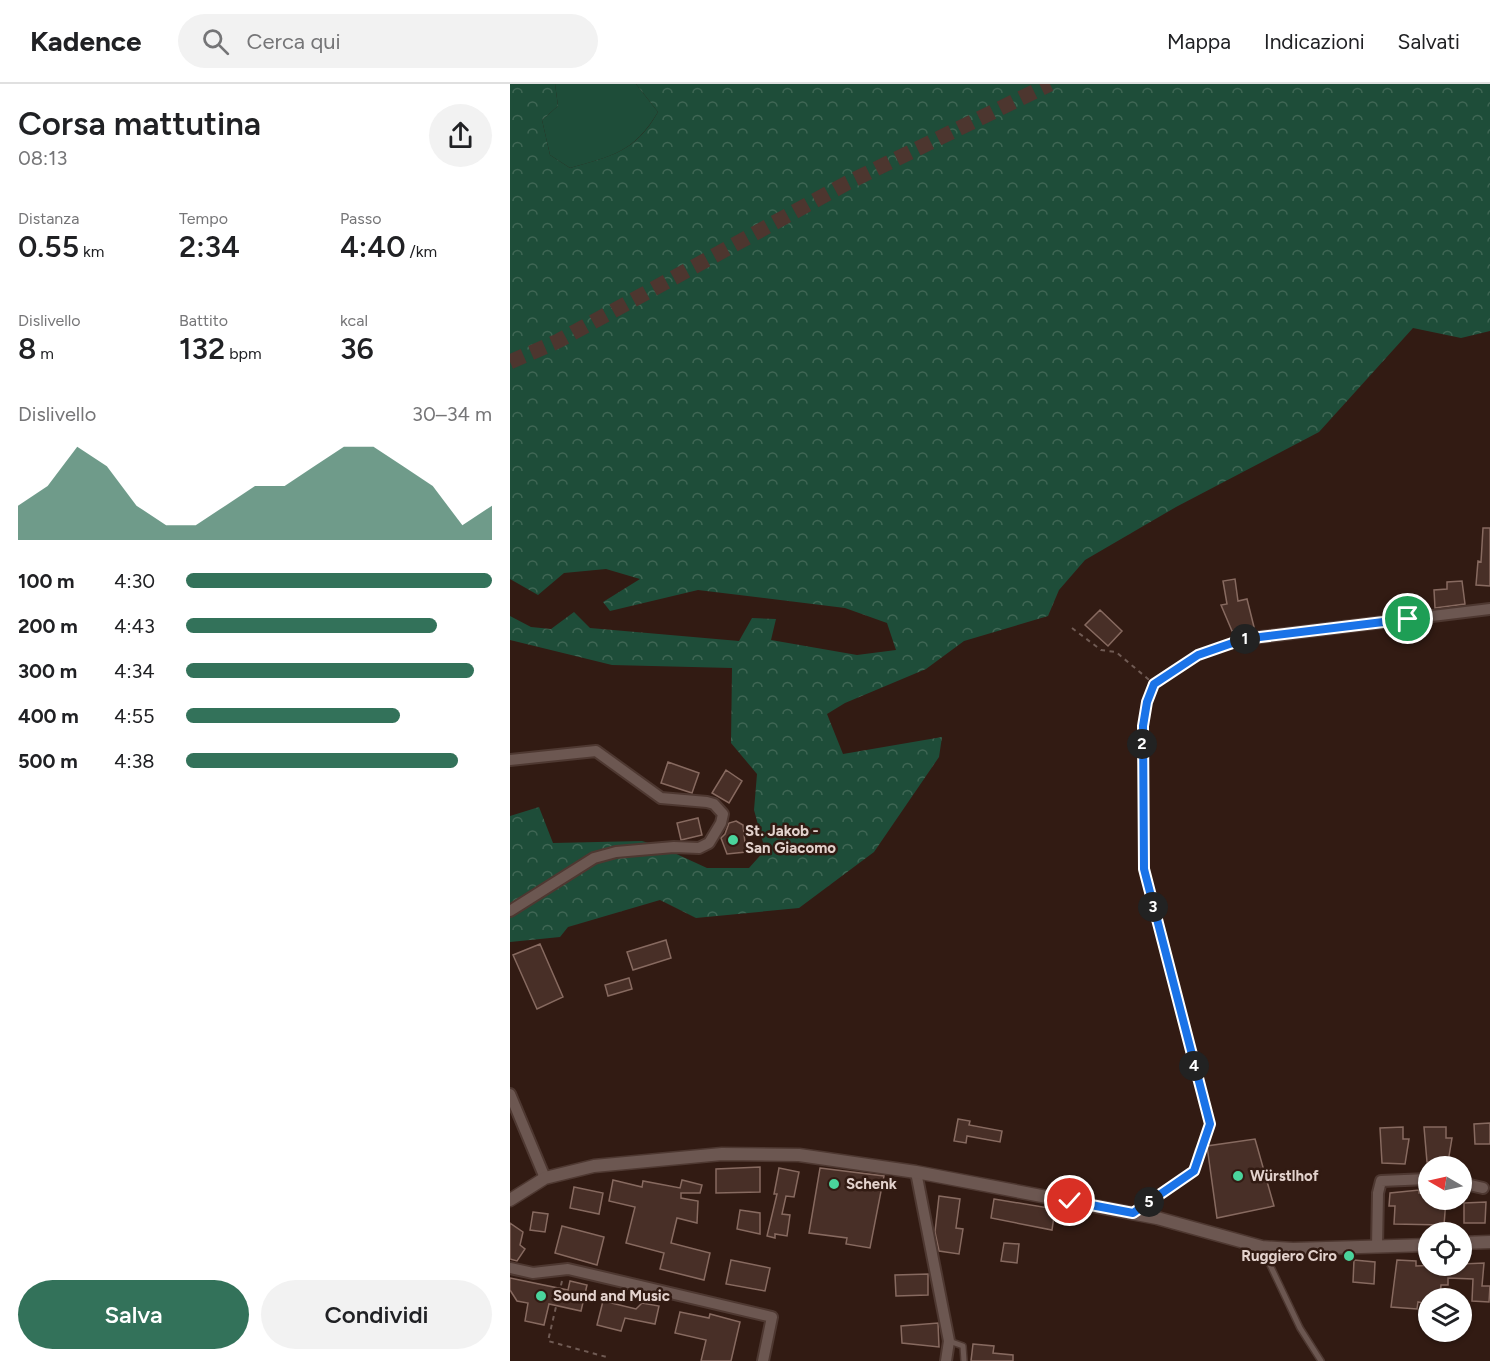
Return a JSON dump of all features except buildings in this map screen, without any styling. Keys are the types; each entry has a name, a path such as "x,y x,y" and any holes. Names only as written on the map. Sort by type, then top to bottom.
{"street":[{"path":"1244,639 1490,609"},
{"path":"510,760 596,751 661,798 707,802 714,804 723,814 722,823 709,843 699,848 616,852 594,858 510,911"},
{"path":"510,1094 545,1178"},
{"path":"510,1200 545,1178 594,1166 722,1154 799,1155 916,1172 1133,1213 1262,1247 1293,1249 1418,1245"},
{"path":"916,1172 949,1341 946,1361"},
{"path":"1377,1247 1378,1193 1381,1181 1418,1179"},
{"path":"1472,1186 1483,1188"},
{"path":"1472,1243 1490,1242"},
{"path":"510,1268 533,1273 564,1269 772,1317 763,1361"}],"lane":[{"path":"1133,1213 1194,1171 1198,1151"},
{"path":"1262,1247 1300,1328 1321,1361"},
{"path":"949,1341 963,1346 964,1361"}],"path":[{"path":"1072,628 1101,650 1116,652 1154,684"},
{"path":"1198,1151 1210,1124 1144,869 1143,726 1147,702 1154,684 1198,655 1244,639"},
{"path":"564,1269 548,1341 610,1358"}],"green space":[{"path":"510,84 555,84 558,106 542,120 550,155 570,168 610,156 631,144 649,125 658,112 636,84 1490,84 1490,331 1461,338 1413,328 1319,432 1176,507 1085,560 1059,590 1048,616 964,641 926,669 845,703 827,714 843,754 942,737 939,757 874,852 799,908 696,918 660,900 568,927 560,937 510,942 510,816 539,807 553,843 642,841 659,846 707,868 749,868 765,850 754,810 757,774 731,743 732,668 612,665 510,640 510,616 531,627 551,629 574,612 590,628 739,641 752,618 776,619 771,640 857,655 896,650 887,623 845,608 698,590 610,611 603,602 640,579 606,569 564,573 538,595 510,579"},
{"path":"555,84 636,84 658,112 631,144 610,156 570,168 550,155 542,120 558,106"}],"tunnel":[{"path":"510,362 558,341 847,183 1050,84"}],"place":[{"name":"St. Jakob - San Giacomo","path":"733,840"},
{"name":"Würstlhof","path":"1238,1176"},
{"name":"Schenk","path":"834,1184"},
{"name":"Ruggiero Ciro","path":"1349,1256"},
{"name":"Sound and Music","path":"541,1296"}],"route":[{"path":"1070,1201 1133,1213 1194,1171 1198,1151 1210,1124 1144,869 1143,726 1147,702 1154,684 1198,655 1244,639 1408,619"}]}
